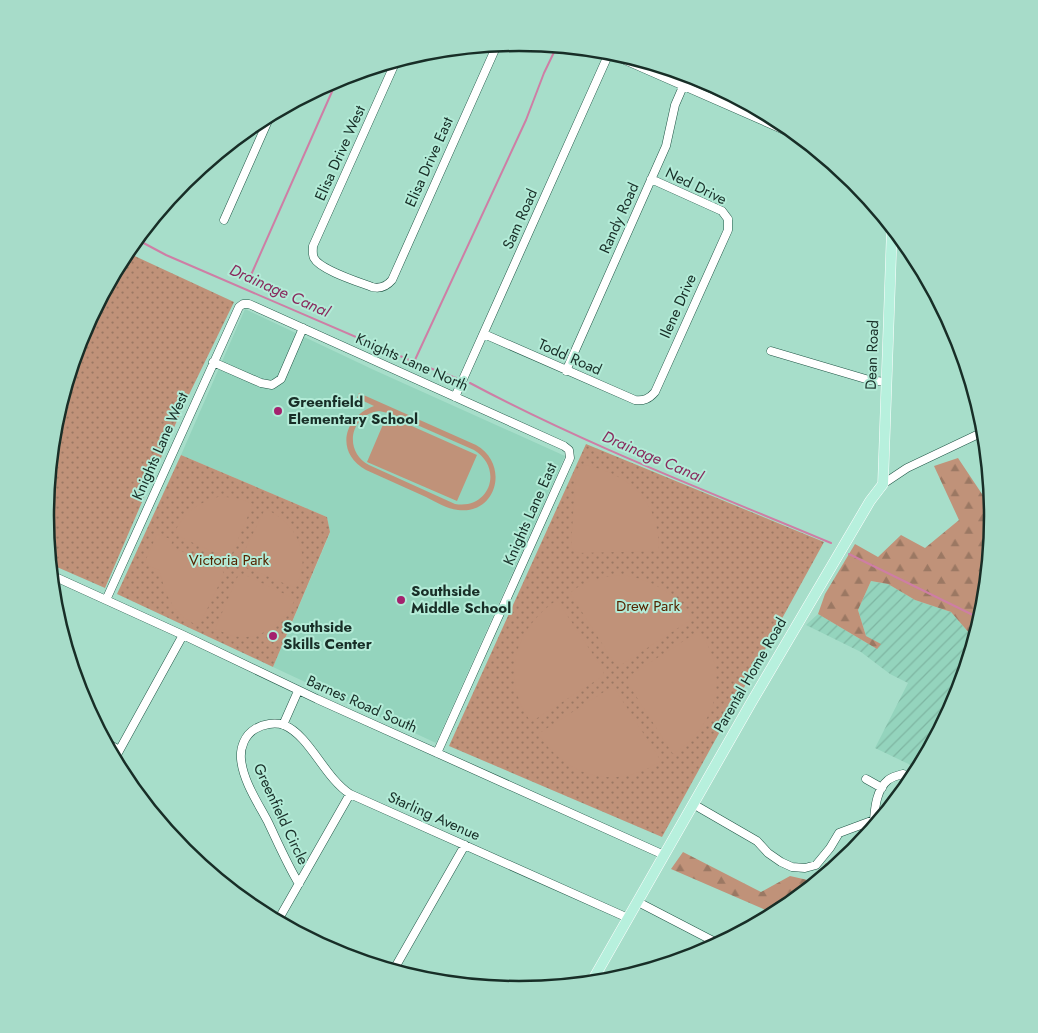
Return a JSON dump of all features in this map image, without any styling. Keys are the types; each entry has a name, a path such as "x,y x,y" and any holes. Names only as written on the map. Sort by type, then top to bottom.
{"main road":[{"name":"Dean Road","path":"883,484 885,382 892,238"},
{"name":"Parental Home Road","path":"596,975 693,804 870,501 883,484"}],"street":[{"name":"Elisa Drive East","path":"314,258 323,266 372,287 388,285 392,280 494,52"},
{"name":"Sam Road","path":"455,397 604,59"},
{"path":"644,68 762,121"},
{"name":"Elisa Drive West","path":"314,258 314,246 392,69"},
{"name":"Randy Road","path":"566,370 668,140 673,110 685,82"},
{"path":"224,220 265,127"},
{"name":"Ned Drive","path":"651,179 722,211 731,217"},
{"name":"Ilene Drive","path":"646,400 651,398 655,392 728,230 731,217"},
{"name":"Knights Lane North","path":"242,304 249,304 303,328 564,446 569,450"},
{"name":"Knights Lane West","path":"106,600 238,307 242,304"},
{"path":"213,362 261,383 272,385 281,379 303,328"},
{"name":"Todd Road","path":"484,334 635,400 646,400"},
{"path":"771,351 869,380 885,382"},
{"path":"646,400 649,409"},
{"name":"Parental Home Road","path":"883,484 907,468 976,435"},
{"name":"Knights Lane East","path":"437,753 570,458 569,450"},
{"name":"Barnes Road South","path":"58,578 183,635 298,691 664,855"},
{"path":"115,748 119,750 183,635"},
{"path":"283,725 298,691"},
{"name":"Greenfield Circle","path":"283,725 266,725 252,730 242,745 241,761 249,785 299,884"},
{"name":"Starling Avenue","path":"283,725 292,729 305,742 338,785 350,794 628,918"},
{"path":"874,817 875,803 882,788 889,779 903,774"},
{"path":"866,780 882,788"},
{"path":"281,916 350,794"},
{"path":"693,804 757,841 768,853 792,867 805,868 816,865 839,833 870,821"},
{"path":"396,965 465,845"},
{"path":"638,902 711,940"}],"shaded area":[{"name":"Southside Middle School","path":"245,309 374,370 565,456 436,743 273,667 330,533 327,517 181,455"},
{"path":"871,581 888,584 915,600 951,612 969,633 960,666 949,695 912,766 875,748 908,683 890,674 861,652 806,625 818,614 877,649 866,636 858,610"}],"green space":[{"path":"134,256 234,302 182,409 105,588 57,567 54,516 55,486 63,426 78,367 102,311"},
{"path":"359,393 476,445 487,453 496,475 490,497 482,505 471,509 454,509 366,470 356,463 347,445 347,436 355,418 363,411 374,406 357,398","holes":["379,411 392,414 474,450 489,467 489,486 484,494 477,501 467,504 455,504 369,465 361,459 353,443 353,434 356,426 369,414"]},
{"path":"387,415 477,455 457,501 367,462"},
{"name":"Drew Park","path":"586,444 824,542 662,837 449,746"},
{"name":"Victoria Park","path":"181,455 327,517 330,532 273,667 117,594"},
{"path":"958,458 983,496 983,547 980,577 969,633 951,612 915,600 888,584 871,581 858,610 866,636 881,644 877,649 818,614 825,594 855,544 878,557 901,535 925,548 959,520 934,466"},
{"path":"585,465 616,476 629,483 639,493 648,504 654,518 658,533 659,551 577,553 571,547 576,470 580,466"},
{"path":"218,497 236,498 253,504 231,556 226,558 174,534 186,515 204,502"},
{"path":"265,509 274,513 289,526 299,543 302,553 301,575 295,588 241,565 240,560"},
{"path":"157,534 173,540 170,546 222,569 224,574 199,626 182,616 172,604 159,570 144,564"},
{"path":"243,574 295,599 285,616 277,623 260,634 251,637 230,635 215,629 238,576"},
{"path":"621,575 643,580 662,589 678,602 692,619 621,665 615,664 570,593 594,580"},
{"path":"557,600 604,671 603,676 531,722 521,705 516,688 514,672 516,655 530,625"},
{"path":"699,631 709,647 715,664 714,698 709,714 700,729 673,754 627,682 629,676"},
{"path":"610,688 615,689 661,761 627,776 610,777 578,770 550,749 538,734"},
{"path":"683,852 761,892 790,876 809,880 766,910 671,869"}],"waterway":[{"name":"Drainage Canal","path":"414,362 526,120 554,52"},
{"path":"251,275 332,91"},
{"name":"Drainage Canal","path":"143,243 166,255 414,362 456,378"},
{"name":"Drainage Canal","path":"470,383 514,406 603,447 831,543"},
{"name":"Drainage Canal","path":"849,554 973,615"}],"place":[{"name":"Greenfield Elementary School","path":"278,411"},
{"name":"Southside Middle School","path":"401,600"},
{"name":"Southside Skills Center","path":"273,636"}]}
